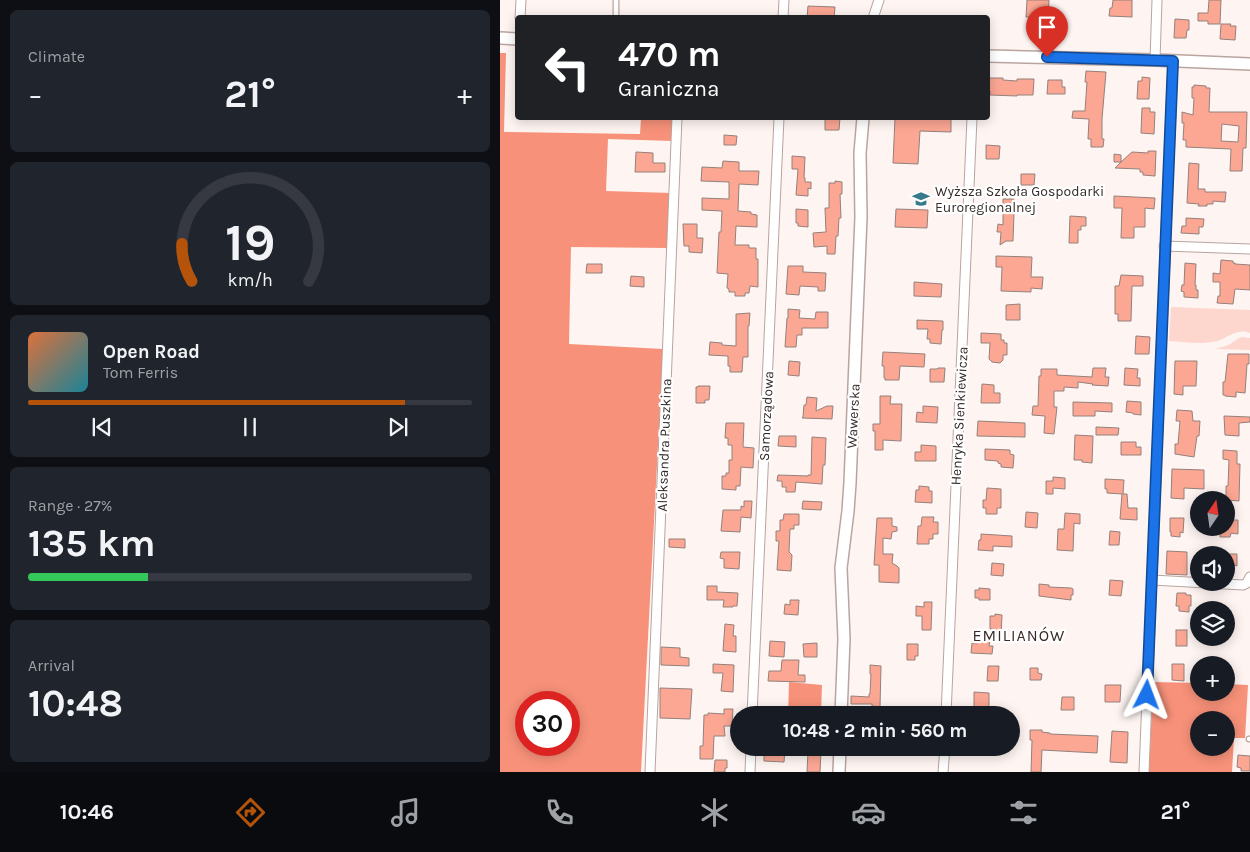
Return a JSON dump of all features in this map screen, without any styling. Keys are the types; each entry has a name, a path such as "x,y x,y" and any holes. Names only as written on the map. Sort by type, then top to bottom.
{"street":[{"path":"520,15 521,0"},
{"path":"783,15 784,0"},
{"path":"874,15 880,0"},
{"path":"880,0 880,15"},
{"path":"1155,60 1157,0"},
{"path":"500,38 515,39"},
{"path":"990,56 1250,64"},
{"path":"1144,772 1173,61"},
{"name":"Aleksandra Puszkina","path":"650,772 677,120"},
{"name":"Samorządowa","path":"752,706 779,120"},
{"name":"Wawerska","path":"841,706 844,639 841,568 850,483 861,217 860,153 863,120"},
{"name":"Henryka Sienkiewicza","path":"946,706 972,120"},
{"path":"1164,246 1250,248"},
{"path":"1152,580 1243,585 1250,578"},
{"path":"750,772 751,756"},
{"path":"839,772 840,756"},
{"path":"943,772 944,756"}],"lane":[{"path":"616,0 616,15"}],"shaded area":[{"path":"500,53 506,53 504,132 640,134 641,120 674,120 673,141 608,139 606,191 671,193 668,248 571,247 569,344 663,349 641,772 500,772"},
{"path":"1171,307 1250,310 1250,333 1241,332 1221,340 1205,343 1169,341"},
{"path":"1242,337 1250,338 1250,350 1216,349 1228,345"},
{"path":"789,682 822,685 821,706 788,706"},
{"path":"1153,682 1190,683 1190,701 1235,701 1235,684 1248,685 1245,738 1235,738 1235,711 1190,711 1190,756 1233,756 1232,772 1149,772"}],"building":[{"path":"1027,0 1049,0 1048,18 1032,20 1033,17 1026,17"},
{"path":"1113,0 1132,0 1132,17 1109,16"},
{"path":"1209,0 1221,0 1220,24 1208,24 1208,21 1198,21 1198,13 1208,13"},
{"path":"808,6 835,7 834,15 807,15"},
{"path":"1175,19 1189,20 1189,30 1187,30 1186,38 1174,38"},
{"path":"1221,24 1236,26 1235,40 1220,39"},
{"path":"1086,71 1106,72 1102,119 1103,147 1091,147 1091,139 1088,139 1089,119 1072,118 1073,111 1085,111"},
{"path":"1142,77 1150,78 1149,99 1137,99 1138,81 1142,81"},
{"path":"990,78 1017,81 1017,79 1034,79 1033,95 990,95"},
{"path":"1048,80 1062,80 1065,94 1047,94"},
{"path":"1194,85 1210,88 1209,112 1247,112 1246,148 1243,148 1242,171 1230,171 1231,149 1186,147 1186,140 1183,140 1184,123 1182,123 1182,112 1193,115 1194,98 1192,98 1192,87","holes":["1222,124 1239,126 1238,142 1221,141"]},
{"path":"1142,108 1150,108 1150,112 1155,112 1154,134 1141,133"},
{"path":"825,120 840,120 839,130 825,130"},
{"path":"895,120 951,120 951,132 920,131 918,164 893,163"},
{"path":"724,135 737,136 736,145 724,145"},
{"path":"986,145 1000,146 999,159 986,159"},
{"path":"1148,151 1156,151 1155,176 1143,175 1140,169 1115,168 1132,152 1148,153"},
{"path":"636,152 653,153 653,163 665,163 665,172 635,172"},
{"path":"1114,154 1121,155 1121,162 1114,162"},
{"path":"792,156 805,157 804,178 805,182 811,182 811,189 808,188 808,196 796,195 798,169 792,169"},
{"path":"723,161 739,162 739,171 759,171 758,185 739,184 738,211 751,212 751,214 757,215 757,227 736,226 735,245 749,245 749,248 756,248 756,259 758,259 758,287 750,286 749,293 745,293 745,296 735,296 735,292 729,292 727,288 728,274 717,273 722,211 702,210 702,198 729,199 729,182 701,181 702,167 722,168"},
{"path":"1189,163 1199,164 1198,189 1205,189 1205,192 1226,192 1225,202 1213,201 1213,204 1207,204 1207,206 1187,203"},
{"path":"1021,174 1035,174 1034,185 1021,185"},
{"path":"835,181 842,182 842,194 840,194 841,218 839,218 838,236 836,236 835,254 827,254 827,246 814,247 813,233 826,232 825,208 829,208 829,183 835,183"},
{"path":"1114,196 1155,198 1154,209 1145,208 1145,227 1134,227 1134,238 1121,238 1122,208 1114,208"},
{"path":"1003,199 1014,199 1014,204 1017,204 1017,213 1014,213 1013,241 1006,241 1000,245 1001,232 997,232 998,224 1003,225"},
{"path":"796,209 808,210 808,227 798,226 798,223 796,223"},
{"name":"Wyższa Szkoła Gospodarki Euroregionalnej","path":"896,209 928,210 927,228 895,227"},
{"path":"1070,216 1086,217 1086,226 1081,226 1081,230 1078,230 1078,243 1069,243"},
{"path":"1186,218 1204,219 1203,227 1199,227 1199,234 1181,233 1182,226 1186,226"},
{"path":"683,224 697,224 697,238 703,238 702,253 689,252 689,246 684,246"},
{"path":"996,256 1032,257 1031,277 1043,277 1042,289 1031,288 1031,292 1001,291 1002,267 996,267"},
{"path":"1221,260 1233,261 1235,264 1250,265 1250,290 1235,289 1233,304 1217,303 1218,296 1220,296 1220,282 1213,282 1213,273 1220,274"},
{"path":"1185,263 1196,264 1195,285 1196,290 1198,290 1198,298 1184,297 1184,292 1181,291 1182,285 1184,285"},
{"path":"587,264 602,264 602,273 586,273"},
{"path":"788,266 803,266 803,272 826,273 825,291 818,291 818,287 800,286 799,295 786,294"},
{"path":"1121,275 1143,276 1143,286 1132,286 1131,321 1118,321 1118,314 1115,314 1115,286 1119,286"},
{"path":"631,276 644,277 644,287 630,286"},
{"path":"914,282 942,284 941,297 914,296"},
{"path":"1020,304 1020,320 1006,320 1006,305"},
{"path":"788,309 800,310 799,318 815,319 816,312 828,312 828,328 802,328 802,335 797,335 796,347 785,347"},
{"path":"750,313 748,357 743,357 742,372 730,372 728,356 709,355 710,342 736,346 736,314"},
{"path":"917,320 943,321 941,344 930,343 930,339 927,339 928,329 917,329"},
{"path":"981,333 1001,334 1001,340 1007,343 1007,355 1003,355 1003,360 1000,363 992,362 989,359 990,343 981,343"},
{"path":"1136,336 1150,337 1149,354 1135,354"},
{"path":"883,352 925,354 924,367 900,366 899,380 885,380 884,366 882,366"},
{"path":"1228,354 1249,354 1245,393 1236,392 1236,397 1223,395 1223,382 1225,382"},
{"path":"789,361 800,362 799,376 788,375"},
{"path":"1175,361 1197,361 1196,386 1183,386 1183,395 1174,394"},
{"path":"945,368 944,382 930,382 930,369"},
{"path":"1093,368 1106,368 1105,377 1109,377 1108,386 1078,382 1078,388 1064,387 1064,391 1054,391 1054,407 1057,407 1054,434 1044,433 1045,416 1032,415 1033,406 1038,406 1041,369 1057,369 1057,375 1092,377"},
{"path":"1125,368 1138,369 1137,378 1140,378 1140,386 1124,385"},
{"path":"982,384 994,385 994,393 1000,393 1000,403 981,403"},
{"path":"710,386 709,400 705,400 705,403 696,403 696,387"},
{"path":"880,396 891,396 890,404 902,404 901,441 883,440 883,450 875,450 873,424 880,424"},
{"path":"807,397 817,398 816,411 827,406 833,406 832,419 802,418"},
{"path":"1127,401 1141,402 1141,415 1126,412"},
{"path":"1073,402 1112,403 1112,412 1095,411 1095,416 1073,416"},
{"path":"923,406 938,407 937,423 916,422 917,412 923,413"},
{"path":"1177,410 1192,411 1193,421 1200,421 1194,457 1175,454 1180,421 1176,421"},
{"path":"1224,416 1250,417 1250,422 1239,423 1239,436 1225,435"},
{"path":"978,421 1025,423 1025,437 977,436"},
{"path":"726,423 744,423 743,447 754,448 753,468 741,467 740,486 736,486 736,490 722,489 722,476 726,476 726,473 729,473 729,460 732,460 732,445 728,445 728,438 725,438"},
{"path":"1096,427 1119,428 1118,435 1096,435"},
{"path":"1075,435 1093,436 1092,463 1074,460"},
{"path":"779,436 796,436 796,447 778,446"},
{"path":"812,437 826,438 822,484 796,482 795,492 786,492 786,487 782,487 782,481 777,481 778,475 811,475"},
{"path":"1121,442 1136,442 1136,447 1141,447 1141,455 1121,455"},
{"path":"921,445 936,446 936,461 915,461 915,452 921,452"},
{"path":"985,449 1010,450 1010,454 1014,455 1013,468 1001,467 998,461 985,460"},
{"path":"1223,450 1237,451 1237,464 1240,464 1239,501 1235,501 1235,491 1226,491 1226,486 1228,486 1229,460 1223,459"},
{"path":"1172,469 1204,470 1204,489 1184,488 1184,499 1171,498"},
{"path":"1053,477 1065,478 1065,489 1053,488 1053,494 1046,494 1046,481 1053,481"},
{"path":"1105,479 1124,480 1123,494 1127,494 1128,508 1137,508 1137,520 1120,519 1122,494 1107,493"},
{"path":"919,486 929,487 929,491 932,491 932,503 915,502 916,490 919,490"},
{"path":"987,488 1001,489 1001,508 997,508 997,514 986,514 986,508 983,508 983,500 986,500"},
{"path":"744,501 752,501 751,518 741,517 740,532 721,531 723,510 741,510 741,506 744,507"},
{"path":"803,501 822,502 821,510 802,509"},
{"path":"1026,512 1038,513 1037,528 1025,527"},
{"path":"1065,513 1080,514 1080,524 1074,523 1073,551 1057,550 1058,529 1064,529"},
{"path":"784,514 799,514 799,525 794,525 794,529 790,529 789,552 792,555 791,571 777,570 779,541 776,541 776,531 780,531 780,520 783,520"},
{"path":"922,517 934,517 933,522 938,522 938,534 933,534 933,539 929,539 929,544 917,544 918,526 921,526"},
{"path":"877,518 892,518 892,526 897,527 897,531 892,532 891,539 883,538 883,554 893,554 892,563 899,568 899,583 879,582 879,565 874,565"},
{"path":"1170,518 1184,518 1183,533 1180,532 1180,537 1171,536"},
{"path":"1235,520 1238,520 1238,534 1235,534"},
{"path":"1110,531 1120,532 1119,545 1109,545"},
{"path":"981,534 1012,536 1012,547 993,546 993,551 978,550"},
{"path":"669,539 685,539 685,548 669,547"},
{"path":"1167,551 1187,552 1187,575 1166,574"},
{"path":"721,552 740,552 739,569 724,568 724,559 720,558"},
{"path":"1235,554 1237,554 1237,566 1235,565"},
{"path":"992,563 1004,564 1003,576 991,575"},
{"path":"1110,580 1123,581 1121,596 1109,595"},
{"path":"1039,584 1049,585 1049,587 1073,589 1071,600 1039,596"},
{"path":"707,586 717,586 717,592 738,593 737,606 723,607 724,600 707,600"},
{"path":"979,588 990,589 990,600 975,598 975,590 979,590"},
{"path":"1177,593 1191,595 1189,612 1179,611 1179,606 1176,606"},
{"path":"790,600 799,600 798,615 784,614 785,604 790,605"},
{"path":"924,602 932,602 931,630 922,630 922,616 916,616 916,606 924,607"},
{"path":"995,614 1002,615 1001,635 994,635 995,629 990,629 990,616 995,616"},
{"path":"725,624 734,625 733,636 736,636 736,652 723,651"},
{"path":"1176,630 1187,630 1187,646 1176,646"},
{"path":"977,640 990,640 989,646 993,646 992,654 971,653 972,643 977,644"},
{"path":"770,641 785,642 784,657 769,656"},
{"path":"817,643 817,657 804,657 803,644"},
{"path":"907,644 918,644 918,656 915,656 915,660 907,660"},
{"path":"661,647 680,648 680,657 689,658 689,666 661,665"},
{"path":"782,660 799,660 798,675 805,675 805,682 768,681 769,671 781,671"},
{"path":"713,664 734,665 733,692 721,691 723,673 713,673"},
{"path":"1172,664 1184,664 1184,681 1172,680"},
{"path":"870,665 881,666 880,706 851,704 851,696 869,697"},
{"path":"988,666 999,666 998,681 987,681"},
{"path":"1030,668 1038,668 1038,673 1042,674 1041,680 1030,680"},
{"path":"1105,685 1121,685 1120,702 1105,702"},
{"path":"660,688 692,689 690,719 660,718"},
{"path":"974,692 989,693 989,706 974,706"},
{"path":"1062,697 1074,697 1074,710 1061,710"},
{"path":"724,709 730,709 730,726 724,726 725,736 714,736 713,759 700,759 700,746 703,746 704,715 708,715 708,713 724,714"},
{"path":"1030,730 1042,730 1042,732 1050,734 1098,736 1097,753 1042,750 1041,772 1031,772 1032,740 1030,740"},
{"path":"1112,731 1128,732 1127,763 1110,762"},
{"path":"1238,755 1250,756 1250,771 1241,771 1241,768 1237,767"},
{"path":"764,756 784,756 784,762 764,761"},
{"path":"808,756 821,756 820,772 807,772"},
{"path":"715,760 727,760 725,772 714,772"}],"place":[{"name":"Wyższa Szkoła Gospodarki Euroregionalnej","path":"921,199"}],"district":[{"name":"EMILIANÓW","path":"1019,635"}],"route":[{"path":"1047,57 1173,61 1147,695"}]}
